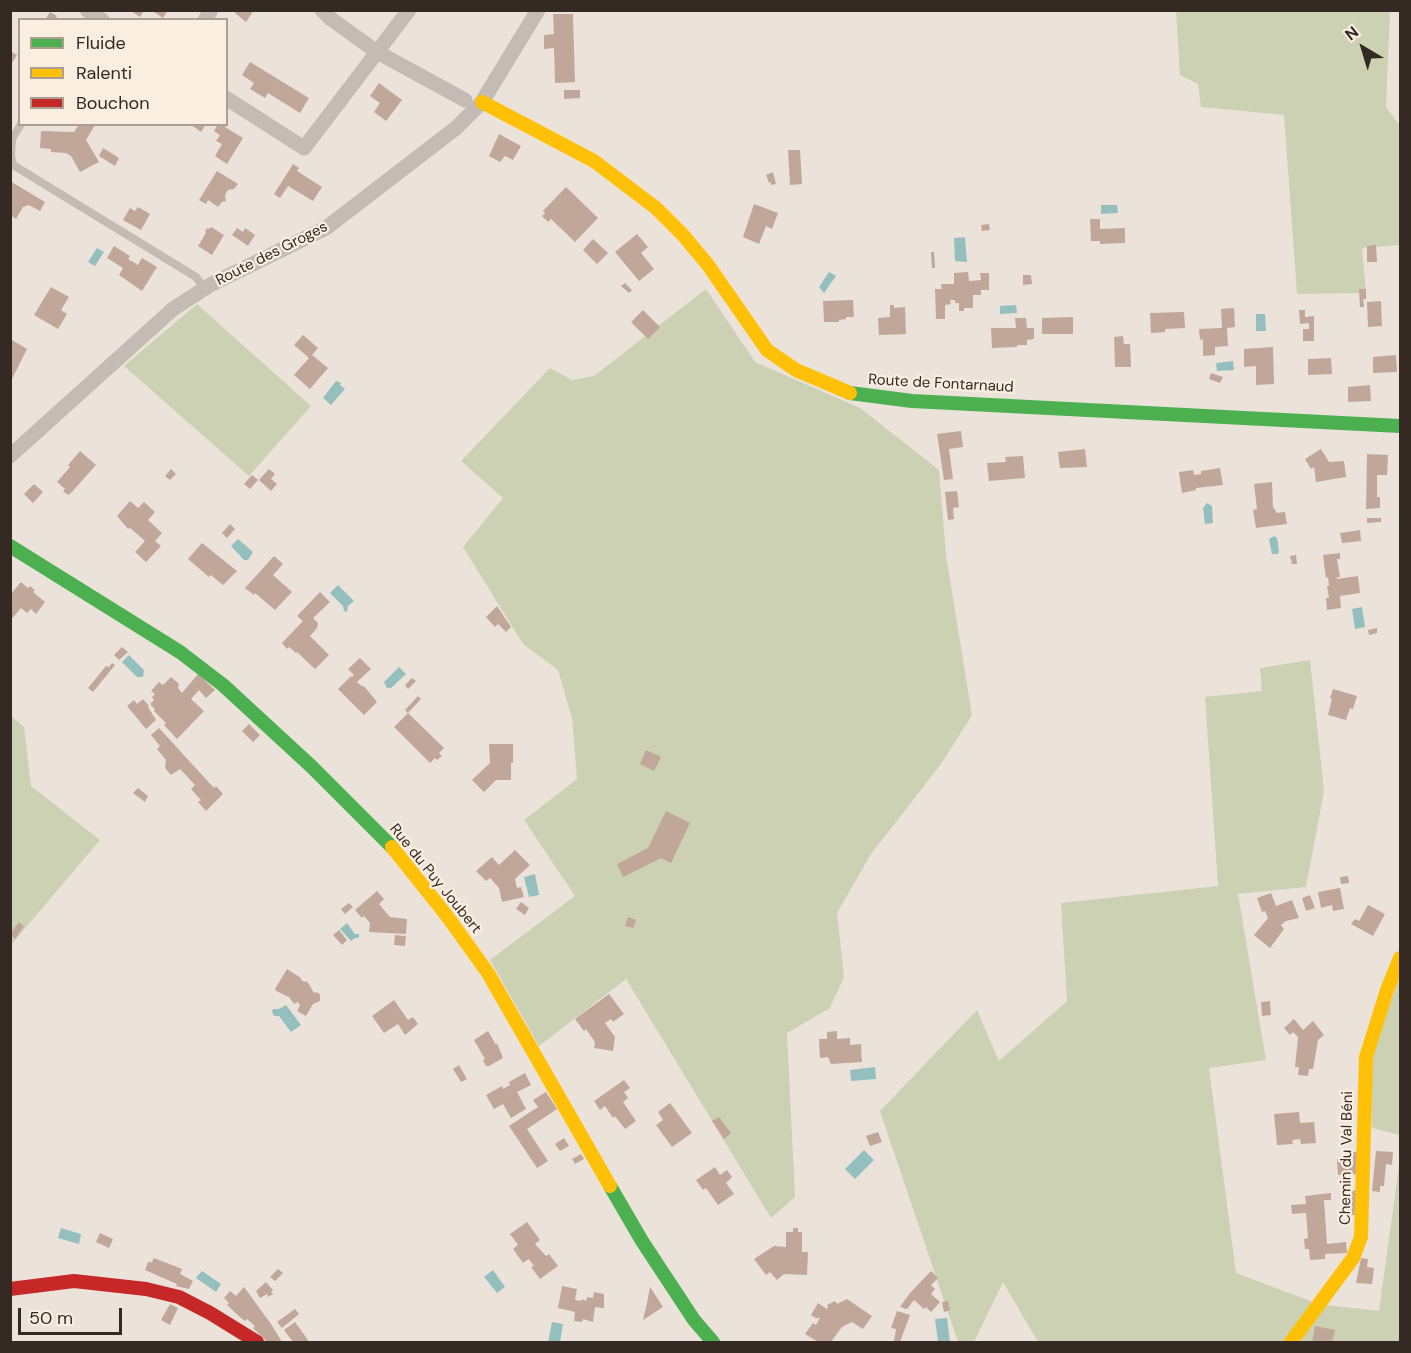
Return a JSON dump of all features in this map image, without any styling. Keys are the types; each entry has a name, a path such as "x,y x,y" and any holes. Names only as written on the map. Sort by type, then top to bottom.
{"street":[{"path":"322,10 377,52 465,100"},
{"path":"228,99 304,148 408,10"},
{"name":"Route des Groges","path":"10,456 173,309 205,289 326,228 456,128 482,102 538,10"},
{"name":"Route de Fontarnaud","path":"482,102 594,161 656,208 684,235 768,350 796,370 854,395 912,401 1401,426"},
{"name":"Rue du Puy Joubert","path":"10,546 180,652 223,685 312,767 392,847 447,916 488,973 642,1241 694,1320 713,1342"},
{"name":"Chemin du Val Béni","path":"1291,1342 1353,1258 1361,1237 1366,1057 1387,990 1401,958"},
{"path":"10,1289 74,1281 146,1289 179,1298 210,1313 257,1342"}],"lane":[{"path":"20,126 12,139 10,155 13,165 196,276 205,289"}],"green space":[{"path":"1176,11 1390,11 1386,107 1400,126 1400,245 1362,248 1366,293 1297,294 1284,115 1201,107 1198,84 1180,75"},
{"path":"706,289 755,362 860,408 939,470 946,555 972,715 941,764 871,854 837,913 844,977 830,1008 787,1033 795,1197 771,1218 626,979 539,1046 490,960 575,896 524,820 577,779 572,718 558,670 523,644 463,547 503,498 461,461 550,368 572,380 594,376"},
{"path":"197,304 311,406 249,476 124,366"},
{"path":"1310,660 1324,791 1306,887 1238,894 1266,1060 1209,1068 1236,1273 1318,1304 1379,1311 1400,1159 1400,1342 1038,1342 1003,1282 974,1342 958,1342 880,1111 977,1010 999,1061 1067,1001 1061,903 1218,886 1205,697 1262,691 1260,668"},
{"path":"11,716 24,727 31,786 100,840 11,945"},
{"path":"1400,974 1400,1135 1372,1128 1370,1062"}],"water":[{"path":"1101,205 1117,205 1118,213 1101,214"},
{"path":"965,237 967,262 955,261 954,238"},
{"path":"97,248 104,252 95,266 88,262"},
{"path":"829,272 836,276 824,293 819,287"},
{"path":"1016,305 1017,313 1000,314 1000,306"},
{"path":"1256,314 1265,314 1266,331 1256,331"},
{"path":"1233,361 1234,370 1217,371 1216,363"},
{"path":"336,381 341,383 340,385 345,389 331,405 323,398"},
{"path":"1207,503 1212,506 1213,523 1205,524 1203,508"},
{"path":"1274,536 1277,538 1278,554 1272,554 1269,539"},
{"path":"238,539 253,552 248,560 244,560 231,546"},
{"path":"338,585 354,601 348,606 347,612 330,593"},
{"path":"1362,607 1365,627 1355,629 1352,609"},
{"path":"129,655 144,670 143,677 137,677 122,662"},
{"path":"399,667 406,674 391,688 387,688 384,682"},
{"path":"535,874 539,895 529,897 524,877"},
{"path":"347,923 355,934 359,934 359,938 351,941 340,929"},
{"path":"286,1005 301,1025 291,1032 279,1016 274,1016 272,1012 273,1009"},
{"path":"875,1067 876,1079 851,1081 850,1070"},
{"path":"864,1150 874,1160 855,1179 845,1169"},
{"path":"61,1228 81,1234 79,1244 58,1238"},
{"path":"493,1270 505,1287 497,1293 484,1277"},
{"path":"202,1271 221,1284 216,1292 196,1278"},
{"path":"947,1318 950,1342 938,1342 935,1319"},
{"path":"552,1322 563,1324 560,1342 548,1342"}],"building":[{"path":"130,10 144,10 140,17"},
{"path":"151,10 168,10 163,18"},
{"path":"237,10 254,10 246,22 235,13"},
{"path":"50,12 57,16 56,18 46,18"},
{"path":"553,14 573,14 575,82 555,83 554,48 544,49 544,35 554,34"},
{"path":"10,51 17,55 10,66"},
{"path":"250,62 309,98 300,113 268,93 265,98 250,89 254,83 242,75"},
{"path":"379,83 402,100 386,121 374,112 380,103 370,96"},
{"path":"564,90 580,90 580,98 564,99"},
{"path":"78,126 94,126 86,140 99,162 80,172 71,156 66,153 51,152 51,149 40,148 41,131 74,132"},
{"path":"193,126 205,126 201,132"},
{"path":"217,126 226,126 243,138 227,164 215,156 222,144 216,141 220,135 214,131"},
{"path":"499,134 521,146 513,160 505,156 500,162 489,156"},
{"path":"103,148 119,158 115,166 99,156"},
{"path":"788,150 800,150 802,184 790,185"},
{"path":"293,164 299,168 297,171 322,187 313,201 288,186 280,198 274,194"},
{"path":"217,171 238,184 234,189 228,190 225,195 226,201 218,207 208,200 206,204 199,200"},
{"path":"773,172 776,184 771,185 766,175"},
{"path":"10,181 45,202 40,211 29,205 23,207 16,219 10,215"},
{"path":"566,187 598,218 575,242 551,219 548,222 542,216 545,213 543,211"},
{"path":"754,204 778,213 772,229 766,226 759,244 743,237"},
{"path":"138,207 150,214 141,230 123,220 130,208 135,211"},
{"path":"1090,219 1100,219 1100,229 1125,228 1125,243 1100,244 1100,241 1091,241"},
{"path":"989,224 990,230 982,231 981,225"},
{"path":"211,227 224,235 212,255 198,246 207,228"},
{"path":"237,228 243,232 245,228 255,235 248,246 232,235"},
{"path":"637,234 648,247 641,253 654,269 639,281 615,252"},
{"path":"593,239 608,253 597,264 583,250"},
{"path":"1376,245 1377,262 1367,262 1367,246"},
{"path":"114,246 130,256 128,259 138,265 142,258 157,267 142,291 119,275 123,268 107,258"},
{"path":"931,252 934,252 935,268 932,268"},
{"path":"968,272 969,281 981,280 980,273 989,273 989,290 981,290 981,295 973,295 973,308 964,308 964,311 959,311 959,303 950,300 951,304 945,305 945,319 936,319 935,289 942,289 941,284 954,284 954,273"},
{"path":"1023,275 1031,275 1032,284 1023,285"},
{"path":"625,283 632,290 629,293 621,286"},
{"path":"51,287 69,297 61,310 67,314 58,329 34,315"},
{"path":"1359,289 1366,289 1366,299 1363,299 1364,307 1360,307"},
{"path":"853,300 854,317 846,317 839,322 824,322 823,301"},
{"path":"1381,301 1382,326 1368,327 1367,302"},
{"path":"890,305 894,305 894,308 905,307 906,334 879,335 878,318 890,317"},
{"path":"1234,308 1235,327 1227,328 1228,346 1215,347 1215,355 1203,356 1203,339 1200,340 1199,329 1222,328 1221,309"},
{"path":"643,310 660,327 648,339 631,322"},
{"path":"1299,310 1305,310 1305,317 1314,316 1314,341 1303,341 1303,329 1309,329 1309,323 1300,324"},
{"path":"1184,312 1185,328 1165,329 1165,332 1151,333 1150,313"},
{"path":"1073,317 1073,334 1042,334 1042,318"},
{"path":"1015,318 1026,318 1027,328 1034,328 1034,339 1027,340 1027,345 992,348 991,328 1016,328"},
{"path":"303,335 318,348 312,355 328,368 310,389 294,375 309,358 294,345"},
{"path":"1123,336 1124,344 1130,344 1131,367 1115,367 1114,337"},
{"path":"12,340 27,349 10,379"},
{"path":"1273,347 1274,384 1256,385 1256,366 1244,367 1244,349"},
{"path":"1396,355 1397,372 1373,373 1373,357"},
{"path":"1331,358 1332,374 1308,375 1308,359"},
{"path":"1211,373 1223,377 1220,383 1209,379"},
{"path":"1370,385 1371,401 1348,402 1348,387"},
{"path":"961,431 963,447 949,449 953,479 944,480 937,434"},
{"path":"1085,449 1087,467 1060,468 1058,452"},
{"path":"1321,449 1329,462 1344,461 1346,477 1316,482 1314,467 1311,469 1305,459"},
{"path":"80,451 96,465 68,495 57,482"},
{"path":"1367,454 1388,455 1387,475 1377,475 1377,497 1380,497 1380,508 1366,509"},
{"path":"1023,456 1025,478 989,481 987,463 1006,462 1005,457"},
{"path":"1220,468 1223,485 1196,488 1196,490 1182,493 1179,472 1193,470 1194,475 1201,474 1201,471"},
{"path":"171,469 176,474 170,480 165,476"},
{"path":"269,469 275,474 271,479 277,484 271,491 259,480"},
{"path":"252,475 258,480 250,489 244,484"},
{"path":"1272,482 1273,507 1277,513 1285,512 1287,524 1256,528 1253,510 1257,509 1254,484"},
{"path":"34,484 43,492 33,503 24,494"},
{"path":"957,491 959,507 953,508 954,519 948,520 945,492"},
{"path":"130,501 138,508 144,502 155,512 148,520 162,533 155,541 161,546 146,562 135,552 145,541 130,528 128,529 117,516"},
{"path":"1367,518 1381,518 1381,522 1367,523"},
{"path":"230,524 235,529 227,538 222,533"},
{"path":"1360,530 1361,541 1342,543 1340,533"},
{"path":"202,543 237,571 223,585 211,575 209,577 188,559"},
{"path":"1340,553 1340,559 1337,559 1340,577 1337,579 1358,576 1360,593 1340,596 1341,608 1327,610 1326,598 1329,598 1327,586 1329,586 1323,555"},
{"path":"1296,555 1297,564 1292,564 1290,556"},
{"path":"274,556 283,564 273,575 292,592 275,610 255,593 254,595 245,588"},
{"path":"21,582 35,590 33,592 45,602 36,614 31,609 27,613 21,608 10,621 10,595"},
{"path":"320,592 330,602 313,618 318,623 310,636 329,655 315,669 297,652 289,647 287,649 282,643 303,621 297,616"},
{"path":"497,606 511,627 506,632 498,624 495,627 486,617"},
{"path":"1377,628 1377,633 1369,635 1368,630"},
{"path":"122,647 128,652 119,660 114,655"},
{"path":"360,658 371,669 357,682 364,686 377,702 364,715 338,689 354,675 348,669"},
{"path":"112,663 115,665 93,692 88,688 106,666 109,667"},
{"path":"198,674 215,690 206,698 199,690 191,699 204,711 177,739 150,704 155,694 151,691 159,682 163,685 171,677 179,684 178,688 182,693"},
{"path":"412,678 416,681 408,689 405,685"},
{"path":"1333,689 1357,696 1346,720 1328,715"},
{"path":"418,696 421,699 408,713 405,710"},
{"path":"143,699 156,720 146,729 127,706 134,700 137,704"},
{"path":"408,713 444,748 439,753 442,756 437,760 435,758 430,763 394,727"},
{"path":"249,724 260,735 253,742 242,731"},
{"path":"159,728 214,788 216,786 223,794 206,811 198,802 201,800 191,789 195,785 180,769 171,775 165,768 166,760 157,749 160,746 151,735"},
{"path":"489,744 513,744 513,763 511,763 511,780 496,780 484,792 472,780 490,763"},
{"path":"646,750 661,757 654,771 640,764"},
{"path":"138,788 148,796 145,802 133,793"},
{"path":"666,811 690,823 671,863 661,858 623,877 617,864 648,848"},
{"path":"515,850 530,865 515,879 517,888 521,887 524,897 502,902 499,888 490,878 486,881 476,871 492,857 499,865"},
{"path":"1348,876 1349,883 1341,884 1340,877"},
{"path":"1340,888 1344,909 1333,911 1332,905 1321,908 1318,892"},
{"path":"377,891 384,899 379,904 390,917 407,919 406,934 369,932 370,923 355,910"},
{"path":"1271,893 1276,906 1292,900 1299,918 1286,921 1281,925 1284,929 1270,948 1254,935 1268,918 1265,911 1262,912 1257,898"},
{"path":"1310,895 1315,908 1306,911 1302,898"},
{"path":"521,902 529,908 525,915 516,909"},
{"path":"349,903 353,907 345,914 341,909"},
{"path":"1368,905 1385,914 1373,936 1351,924 1355,919 1359,921"},
{"path":"628,917 636,920 633,928 625,926"},
{"path":"19,922 24,926 15,939 10,934"},
{"path":"339,930 347,940 342,945 333,935"},
{"path":"395,935 406,936 405,946 394,945"},
{"path":"287,969 301,980 307,981 314,993 320,994 320,1001 313,1004 306,1016 297,1011 300,1005 298,1002 294,1004 289,997 275,989"},
{"path":"609,994 624,1014 613,1022 611,1019 605,1023 615,1037 613,1051 594,1048 595,1042 575,1019"},
{"path":"394,1000 408,1020 413,1017 418,1024 405,1035 398,1024 384,1033 372,1016"},
{"path":"1270,1001 1271,1015 1262,1016 1261,1002"},
{"path":"1294,1019 1303,1030 1313,1021 1324,1035 1318,1040 1313,1069 1309,1069 1308,1076 1298,1075 1299,1067 1295,1067 1298,1037 1293,1032 1290,1035 1284,1028"},
{"path":"488,1031 496,1045 497,1043 503,1058 486,1066 483,1060 485,1059 474,1040"},
{"path":"837,1031 837,1039 850,1038 850,1045 861,1044 862,1062 831,1064 828,1057 820,1058 819,1039 827,1039 827,1032"},
{"path":"459,1065 467,1079 461,1082 453,1069"},
{"path":"525,1073 531,1085 517,1092 526,1109 511,1118 503,1104 494,1109 486,1095 502,1086 503,1089 510,1085 509,1082"},
{"path":"624,1080 630,1088 624,1092 628,1098 623,1102 636,1121 625,1129 615,1116 613,1118 605,1106 600,1110 594,1101"},
{"path":"546,1092 557,1109 527,1129 548,1161 537,1168 509,1126 538,1107 533,1100"},
{"path":"670,1103 692,1133 672,1147 656,1125 663,1120 658,1112"},
{"path":"1299,1112 1300,1123 1314,1122 1316,1143 1301,1144 1300,1139 1292,1140 1293,1144 1277,1145 1274,1114"},
{"path":"719,1117 731,1133 724,1139 712,1121"},
{"path":"878,1132 882,1142 870,1146 866,1136"},
{"path":"564,1138 569,1146 560,1151 555,1144"},
{"path":"1376,1151 1393,1152 1392,1165 1386,1164 1384,1186 1380,1186 1380,1192 1372,1191"},
{"path":"1352,1152 1357,1152 1358,1174 1338,1175 1337,1159 1353,1158"},
{"path":"581,1154 584,1159 575,1164 572,1159"},
{"path":"715,1167 720,1175 727,1170 732,1177 726,1183 734,1194 718,1205 706,1188 703,1190 696,1180"},
{"path":"1362,1190 1360,1215 1346,1215 1347,1191"},
{"path":"1331,1193 1331,1200 1324,1200 1327,1244 1346,1242 1347,1253 1325,1254 1325,1259 1310,1260 1309,1249 1305,1249 1304,1239 1308,1238 1306,1213 1292,1214 1291,1205 1306,1204 1305,1196"},
{"path":"527,1222 540,1240 535,1244 546,1256 549,1254 558,1266 540,1279 531,1267 534,1266 529,1259 523,1263 513,1249 518,1245 510,1234"},
{"path":"793,1228 798,1228 798,1232 802,1232 802,1252 808,1252 807,1275 784,1274 777,1280 770,1272 766,1275 754,1259 774,1246 786,1247 786,1232 793,1232"},
{"path":"100,1233 113,1239 109,1248 96,1242"},
{"path":"154,1258 182,1269 180,1274 193,1281 189,1289 176,1286 177,1284 145,1270 148,1262 152,1262"},
{"path":"1361,1258 1368,1259 1367,1267 1374,1268 1372,1284 1356,1283"},
{"path":"278,1269 283,1273 275,1281 270,1277"},
{"path":"931,1271 938,1278 931,1285 935,1289 931,1294 940,1302 931,1312 914,1300 907,1309 900,1307 910,1293"},
{"path":"266,1282 273,1290 271,1292 273,1294 260,1298 256,1291"},
{"path":"562,1286 577,1289 575,1300 586,1301 587,1297 593,1298 594,1292 604,1294 604,1308 595,1307 593,1322 583,1319 582,1322 574,1321 575,1312 558,1308"},
{"path":"244,1287 282,1342 267,1342 253,1328 255,1326 247,1319 245,1321 241,1318 227,1305 229,1303 224,1298 230,1291 236,1296"},
{"path":"650,1287 663,1307 643,1320 647,1303"},
{"path":"847,1299 872,1316 863,1329 852,1322 842,1327 831,1342 818,1342 805,1334 813,1323 816,1325 820,1318 811,1315 818,1303 827,1309 827,1305 835,1301 837,1304"},
{"path":"948,1301 950,1310 944,1312 942,1302"},
{"path":"170,1304 178,1308 170,1325 161,1320"},
{"path":"295,1309 299,1314 282,1328 277,1322"},
{"path":"897,1311 910,1315 900,1342 894,1341 896,1329 891,1328"},
{"path":"295,1322 308,1340 307,1342 293,1342 284,1330"},
{"path":"1315,1326 1335,1330 1332,1342 1312,1342"}],"traffic: fast":[{"path":"850,393 912,401 1400,426"},
{"path":"10,546 180,652 223,685 312,767 392,847"},
{"path":"610,1186 642,1241 694,1320 713,1342"}],"traffic: slow":[{"path":"482,102 594,161 656,208 708,265 767,350 796,370 850,393"},
{"path":"392,847 447,916 488,973 610,1186"},
{"path":"1291,1342 1353,1258 1361,1237 1366,1057 1387,990 1400,958"}],"traffic: jam":[{"path":"10,1289 74,1281 146,1289 179,1297 257,1342"}]}
